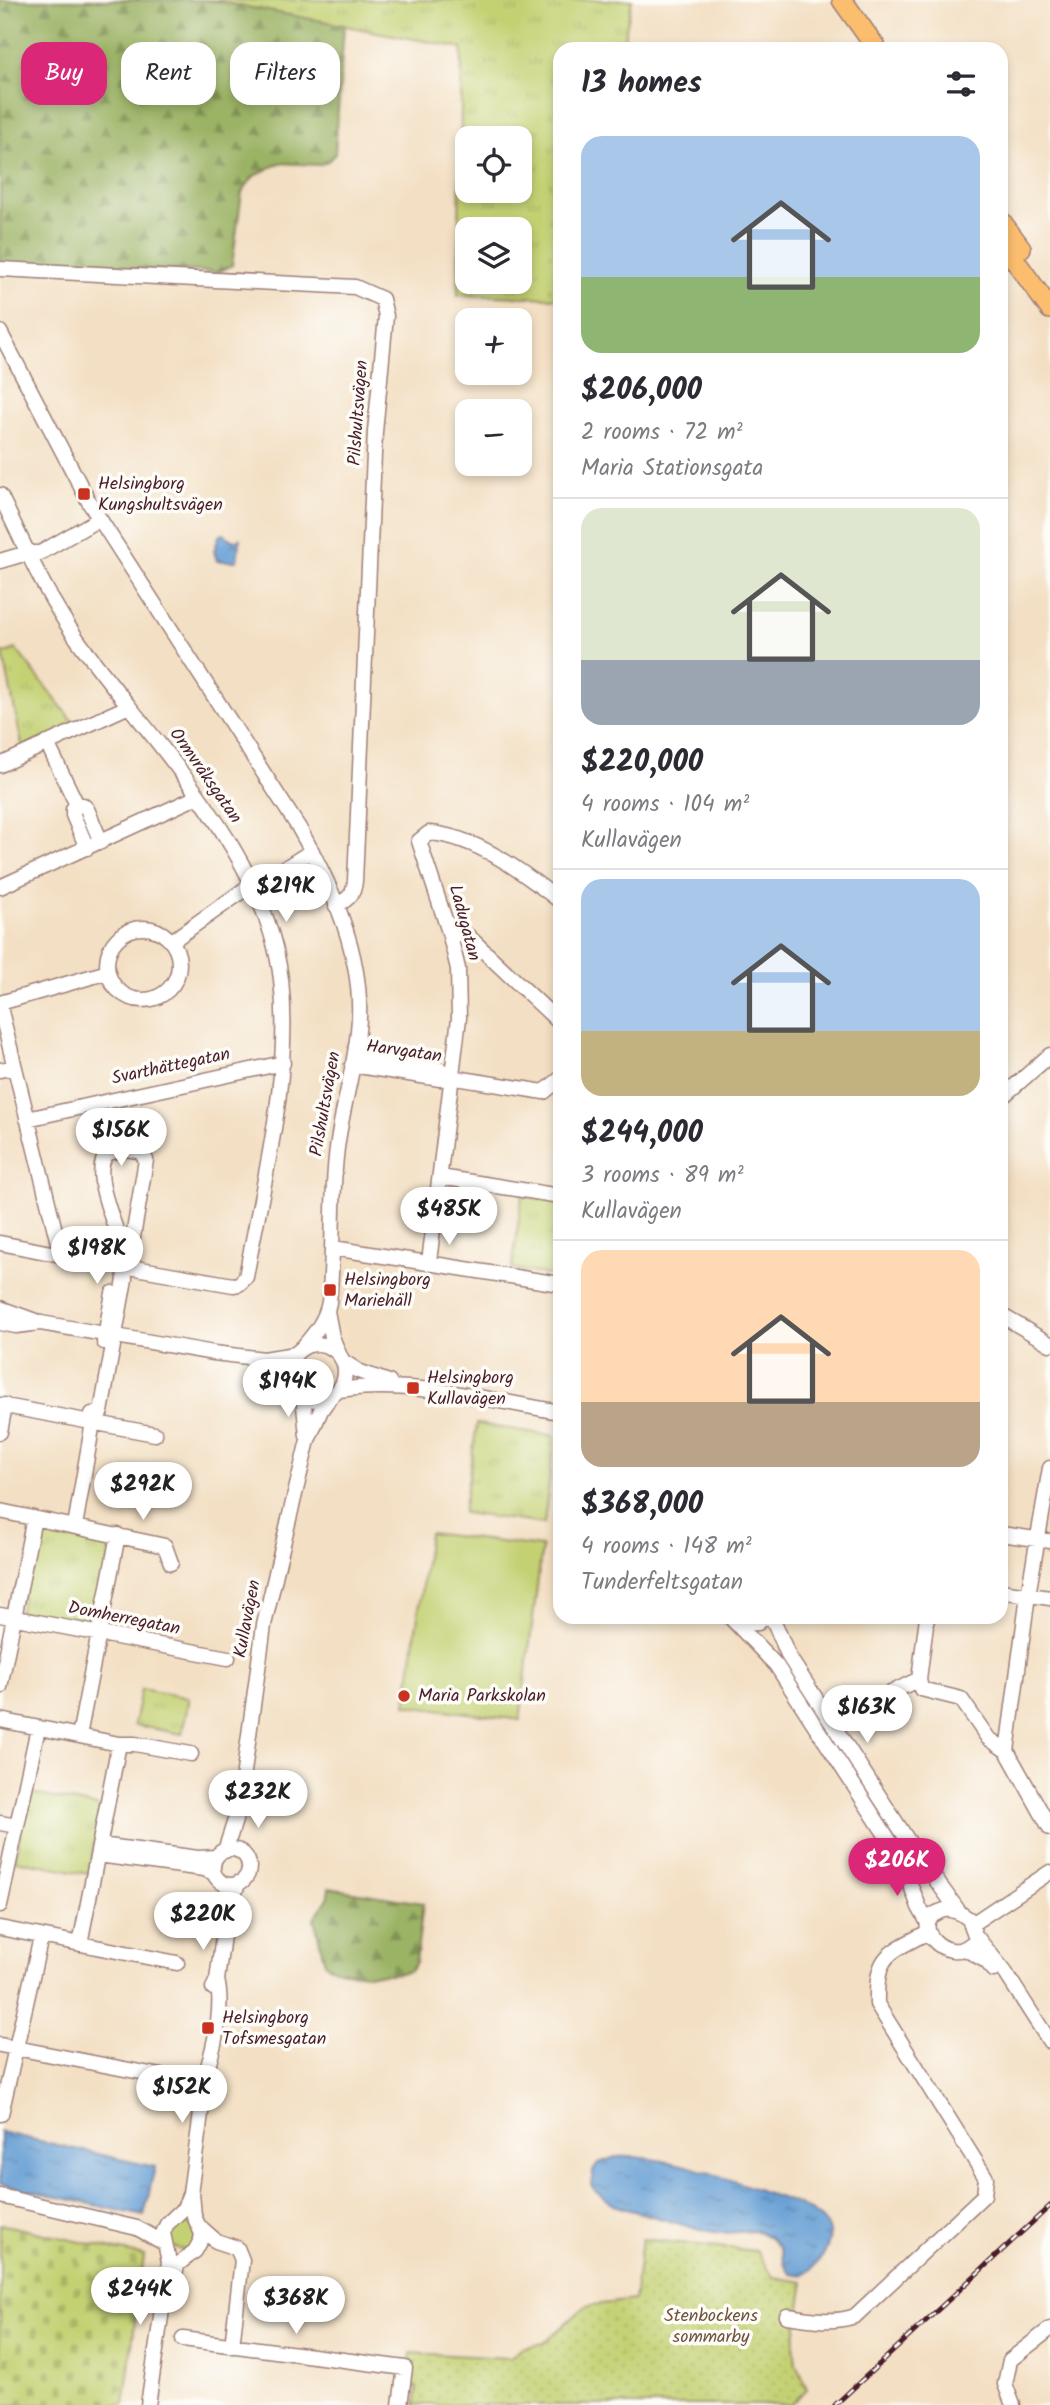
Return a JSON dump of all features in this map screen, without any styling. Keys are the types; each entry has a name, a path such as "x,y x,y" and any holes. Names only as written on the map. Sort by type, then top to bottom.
{"main road":[{"path":"828,0 858,42"},
{"path":"842,0 872,42"},
{"path":"1008,231 1050,289"},
{"path":"1008,250 1050,309"}],"street":[{"name":"Pilshultsvägen","path":"0,269 355,287 367,290 385,303 375,432 355,881 354,892 336,906"},
{"name":"Pilshultsvägen","path":"0,332 97,515 309,847 349,941 358,983 359,1020 336,1154 333,1248 327,1311 332,1337 341,1358"},
{"name":"Ormvråksgatan","path":"0,495 54,604 127,707 160,743 199,796 251,885 271,934 281,978 284,1018 283,1063 246,1277 239,1284 233,1285 124,1262 61,1255 0,1243"},
{"path":"0,561 27,553 36,545 97,515"},
{"path":"0,765 127,707"},
{"path":"47,743 77,805 73,815 87,848"},
{"path":"0,887 199,796"},
{"path":"77,805 83,805 87,809 101,842"},
{"name":"Ladugatan","path":"429,1262 459,1018 458,969 449,932 419,841 429,833 465,842 520,870 553,896"},
{"path":"172,941 251,885 263,882 309,847"},
{"path":"138,928 151,928 172,941 178,955 179,970 173,984 156,998 141,1000 126,996 114,986 107,963 111,946 124,933 138,928"},
{"path":"449,932 468,936 553,1016"},
{"path":"61,1255 27,1119 7,1068 0,1005 108,972"},
{"path":"1008,1092 1050,1055"},
{"name":"Harvgatan","path":"354,1059 440,1079 450,1077 544,1092 553,1085"},
{"name":"Svarthättegatan","path":"27,1119 283,1063"},
{"path":"75,1526 93,1422 101,1412 110,1335 125,1279 124,1262 100,1172 104,1157 108,1153 126,1149 141,1152 146,1160 133,1237 124,1262"},
{"path":"440,1177 553,1195"},
{"path":"333,1248 553,1283"},
{"path":"0,1308 41,1323 247,1358 291,1381 303,1396 315,1400 360,1386 400,1386 553,1411"},
{"name":"Pilshultsvägen","path":"299,1351 318,1329 327,1311"},
{"path":"1008,1319 1050,1344"},
{"path":"0,1323 16,1326 41,1323"},
{"path":"247,1358 299,1351 314,1344 322,1344 358,1371 400,1386"},
{"path":"291,1381 289,1369 299,1351"},
{"path":"335,1393 345,1379 341,1358"},
{"name":"Kullavägen","path":"224,1928 238,1884 248,1870 241,1842 239,1808 264,1625 308,1440 321,1410 335,1393"},
{"name":"Kullavägen","path":"303,1396 308,1440"},
{"path":"0,1432 2,1405 155,1434"},
{"path":"1007,1751 1028,1595 1043,1540 1050,1468"},
{"path":"0,1511 165,1546 171,1563"},
{"path":"0,1687 7,1617 34,1518"},
{"path":"79,1736 118,1535"},
{"path":"1008,1535 1043,1540"},
{"path":"1008,1592 1050,1598"},
{"name":"Domherregatan","path":"7,1617 228,1658"},
{"path":"738,1624 776,1665 900,1857 928,1928 942,1947 965,1949 970,1945 974,1929 1050,1872"},
{"path":"775,1624 790,1660 916,1853 1005,1972 1046,2036"},
{"path":"926,1624 919,1679 921,1689 961,1699 988,1738 1007,1751 1050,1828"},
{"path":"840,1718 919,1679"},
{"path":"0,1720 119,1744 135,1744 191,1754"},
{"path":"0,1905 38,1728"},
{"path":"80,1944 119,1744"},
{"name":"Kullavägen","path":"148,2405 169,2262 163,2233 170,2221 184,2208 192,2185 207,2070 213,2052 218,2014 218,1980 224,1928 223,1893 213,1865 221,1854 239,1808"},
{"path":"0,1823 17,1826"},
{"path":"99,1850 198,1858 235,1850 244,1856"},
{"path":"99,1850 204,1869 229,1885 238,1884"},
{"path":"787,2316 826,2322 842,2321 855,2316 984,2195 986,2178 877,2004 880,1965 894,1950 928,1928 934,1914 948,1909 960,1913"},
{"path":"0,1928 177,1964"},
{"path":"1,2114 41,1937"},
{"path":"965,1949 986,1961 1046,2036"},
{"path":"0,2045 161,2076"},
{"name":"Kullavägen","path":"156,2405 172,2282 178,2264 201,2240 192,2185"},
{"path":"0,2196 137,2228 177,2255 223,2245"},
{"path":"137,2228 185,2217 198,2225 210,2238 237,2248 242,2260 232,2346"},
{"path":"1013,2405 1005,2384 1008,2363 1015,2354 1050,2329"},
{"path":"183,2339 405,2368 400,2405"}],"green space":[{"path":"0,0 208,0 344,25 340,82 340,42 230,42 230,105 338,105 335,154 328,161 319,165 279,163 254,176 242,192 232,265 219,272 0,263"},
{"path":"208,0 632,0 623,42 553,42 553,298 458,295 532,294 532,217 459,217 459,203 532,203 532,126 461,126 462,48"},
{"path":"16,649 77,727 23,749 3,654"},
{"path":"522,1196 553,1201 553,1276 512,1269"},
{"path":"477,1424 553,1436 544,1524 463,1513"},
{"path":"37,1523 113,1539 94,1629 19,1613"},
{"path":"429,1533 542,1547 520,1720 406,1705"},
{"path":"141,1689 189,1698 182,1734 134,1725"},
{"path":"28,1793 101,1807 89,1874 15,1860"},
{"path":"329,1888 423,1903 416,1962 410,1971 367,1974 343,1971 325,1964 314,1918 327,1900"},
{"path":"182,2222 192,2226 196,2236 192,2246 182,2250 172,2246 168,2236 172,2226"},
{"path":"0,2224 144,2256 124,2405 0,2405"},
{"name":"Stenbockens sommarby","path":"642,2239 756,2251 773,2277 804,2282 794,2344 796,2364 807,2389 791,2405 415,2405 417,2387 408,2386 411,2353 510,2358 521,2348 544,2343 586,2306 634,2300"}],"water":[{"path":"224,534 233,541 240,539 237,561 217,561 214,551 219,536"},
{"path":"0,2132 155,2167 144,2216 0,2184"},
{"path":"615,2157 673,2163 795,2203 820,2218 826,2225 829,2233 827,2249 804,2275 790,2273 780,2249 770,2237 758,2231 721,2233 701,2230 616,2206 596,2192 592,2185 593,2171 599,2163"}],"railway":[{"path":"835,2405 1050,2206"}],"place":[{"name":"Helsingborg Kungshultsvägen","path":"84,494"},
{"name":"Helsingborg Mariehäll","path":"330,1290"},
{"name":"Helsingborg Kullavägen","path":"413,1388"},
{"name":"Maria Parkskolan","path":"404,1696"},
{"name":"Helsingborg Tofsmesgatan","path":"208,2028"}]}
